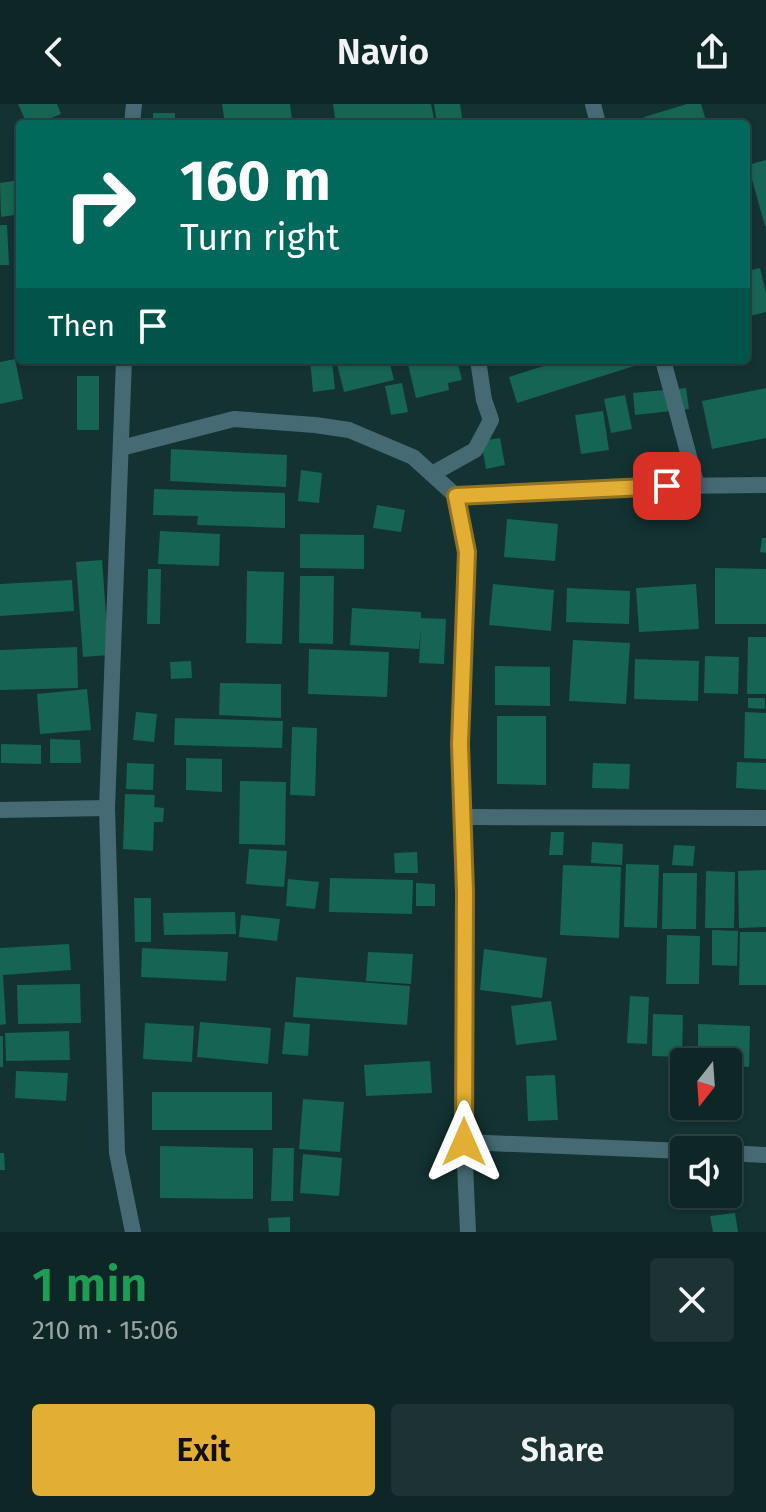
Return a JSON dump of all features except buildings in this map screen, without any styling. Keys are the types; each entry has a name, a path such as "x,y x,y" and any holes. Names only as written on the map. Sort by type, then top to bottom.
{"street":[{"path":"124,364 107,808 117,1153 133,1232"},
{"path":"432,474 475,450 491,420 484,400 479,364"},
{"path":"664,364 697,486"},
{"path":"121,448 234,419 281,421 349,430 413,457 456,496 467,552 460,744 464,817 464,1142 468,1232"},
{"path":"456,496 766,485"},
{"path":"0,810 107,808"},
{"path":"464,817 766,818"},
{"path":"464,1142 670,1150"},
{"path":"742,1154 766,1155"}],"route":[{"path":"464,1142 465,892 460,744 467,552 456,496 667,486"}]}
